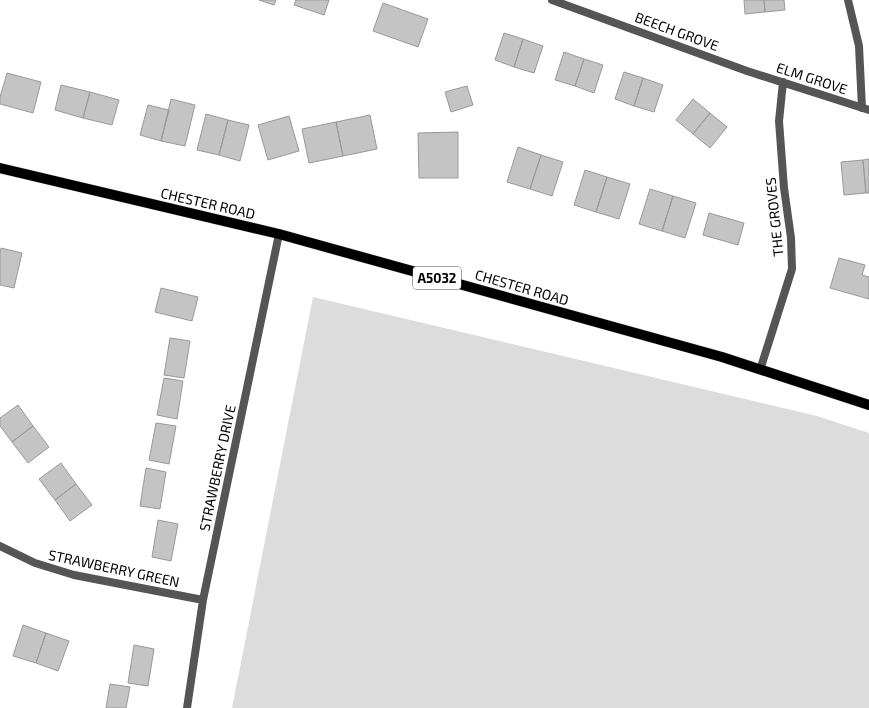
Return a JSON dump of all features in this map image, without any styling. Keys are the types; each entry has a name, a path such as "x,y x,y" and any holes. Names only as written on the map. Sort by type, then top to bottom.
{"main road":[{"name":"CHESTER ROAD","path":"0,168 278,234 722,357 869,405"}],"street":[{"name":"BEECH GROVE","path":"552,0 573,4 747,71"},
{"path":"848,0 859,46 865,109"},
{"name":"ELM GROVE","path":"747,71 865,109"},
{"name":"THE GROVES","path":"760,370 792,269 791,238 784,188 779,121 783,82"},
{"name":"STRAWBERRY DRIVE","path":"187,708 203,600 278,234"},
{"name":"STRAWBERRY GREEN","path":"0,546 34,563 74,575 203,600"}],"shaded area":[{"path":"313,297 817,416 869,433 869,708 232,708"}],"building":[{"path":"259,0 276,0 274,5"},
{"path":"296,0 329,0 324,15 294,5"},
{"path":"744,0 764,0 765,12 745,14"},
{"path":"764,0 784,0 785,10 765,12"},
{"path":"383,3 428,19 418,47 373,31"},
{"path":"504,33 523,39 514,67 495,60"},
{"path":"523,39 543,46 534,73 514,67"},
{"path":"564,52 584,59 575,86 555,80"},
{"path":"584,59 603,65 594,93 575,86"},
{"path":"624,72 643,78 634,106 615,99"},
{"path":"7,73 41,82 33,113 0,104 0,97"},
{"path":"643,78 663,85 654,112 634,106"},
{"path":"61,85 90,92 83,118 55,110"},
{"path":"467,86 473,105 451,112 445,92"},
{"path":"90,92 119,100 112,125 83,118"},
{"path":"171,99 195,105 185,146 161,141"},
{"path":"693,99 710,113 693,134 676,120"},
{"path":"148,105 169,110 161,141 140,135"},
{"path":"710,113 727,127 710,148 693,134"},
{"path":"206,114 228,120 219,155 197,150"},
{"path":"370,115 377,149 343,156 336,122"},
{"path":"289,116 299,151 268,160 258,125"},
{"path":"228,120 249,125 240,161 219,155"},
{"path":"336,122 343,156 309,163 302,129"},
{"path":"458,132 458,178 419,178 418,133"},
{"path":"518,147 541,155 530,189 507,182"},
{"path":"541,155 563,162 552,196 530,189"},
{"path":"869,159 869,193 866,193 863,160"},
{"path":"863,160 866,193 844,195 841,162"},
{"path":"585,170 607,177 596,212 574,205"},
{"path":"607,177 630,184 619,219 596,212"},
{"path":"650,189 673,196 662,231 639,224"},
{"path":"673,196 696,203 685,238 662,231"},
{"path":"709,213 744,223 738,245 703,235"},
{"path":"1,248 22,253 14,288 0,285"},
{"path":"839,258 865,265 862,275 869,277 869,299 830,288"},
{"path":"161,288 198,297 192,321 155,312"},
{"path":"170,338 190,341 184,378 164,375"},
{"path":"164,378 183,381 177,419 157,415"},
{"path":"18,405 33,426 12,442 0,426 0,418"},
{"path":"156,423 176,426 169,464 149,460"},
{"path":"33,426 49,447 28,463 12,442"},
{"path":"61,463 76,484 55,500 39,479"},
{"path":"146,468 166,472 160,509 140,506"},
{"path":"76,484 92,505 70,521 55,500"},
{"path":"158,520 178,524 171,561 152,557"},
{"path":"23,625 46,633 36,663 13,656"},
{"path":"46,633 69,641 58,671 36,663"},
{"path":"134,645 154,649 148,686 128,683"},
{"path":"110,684 130,687 126,708 106,708"}]}
